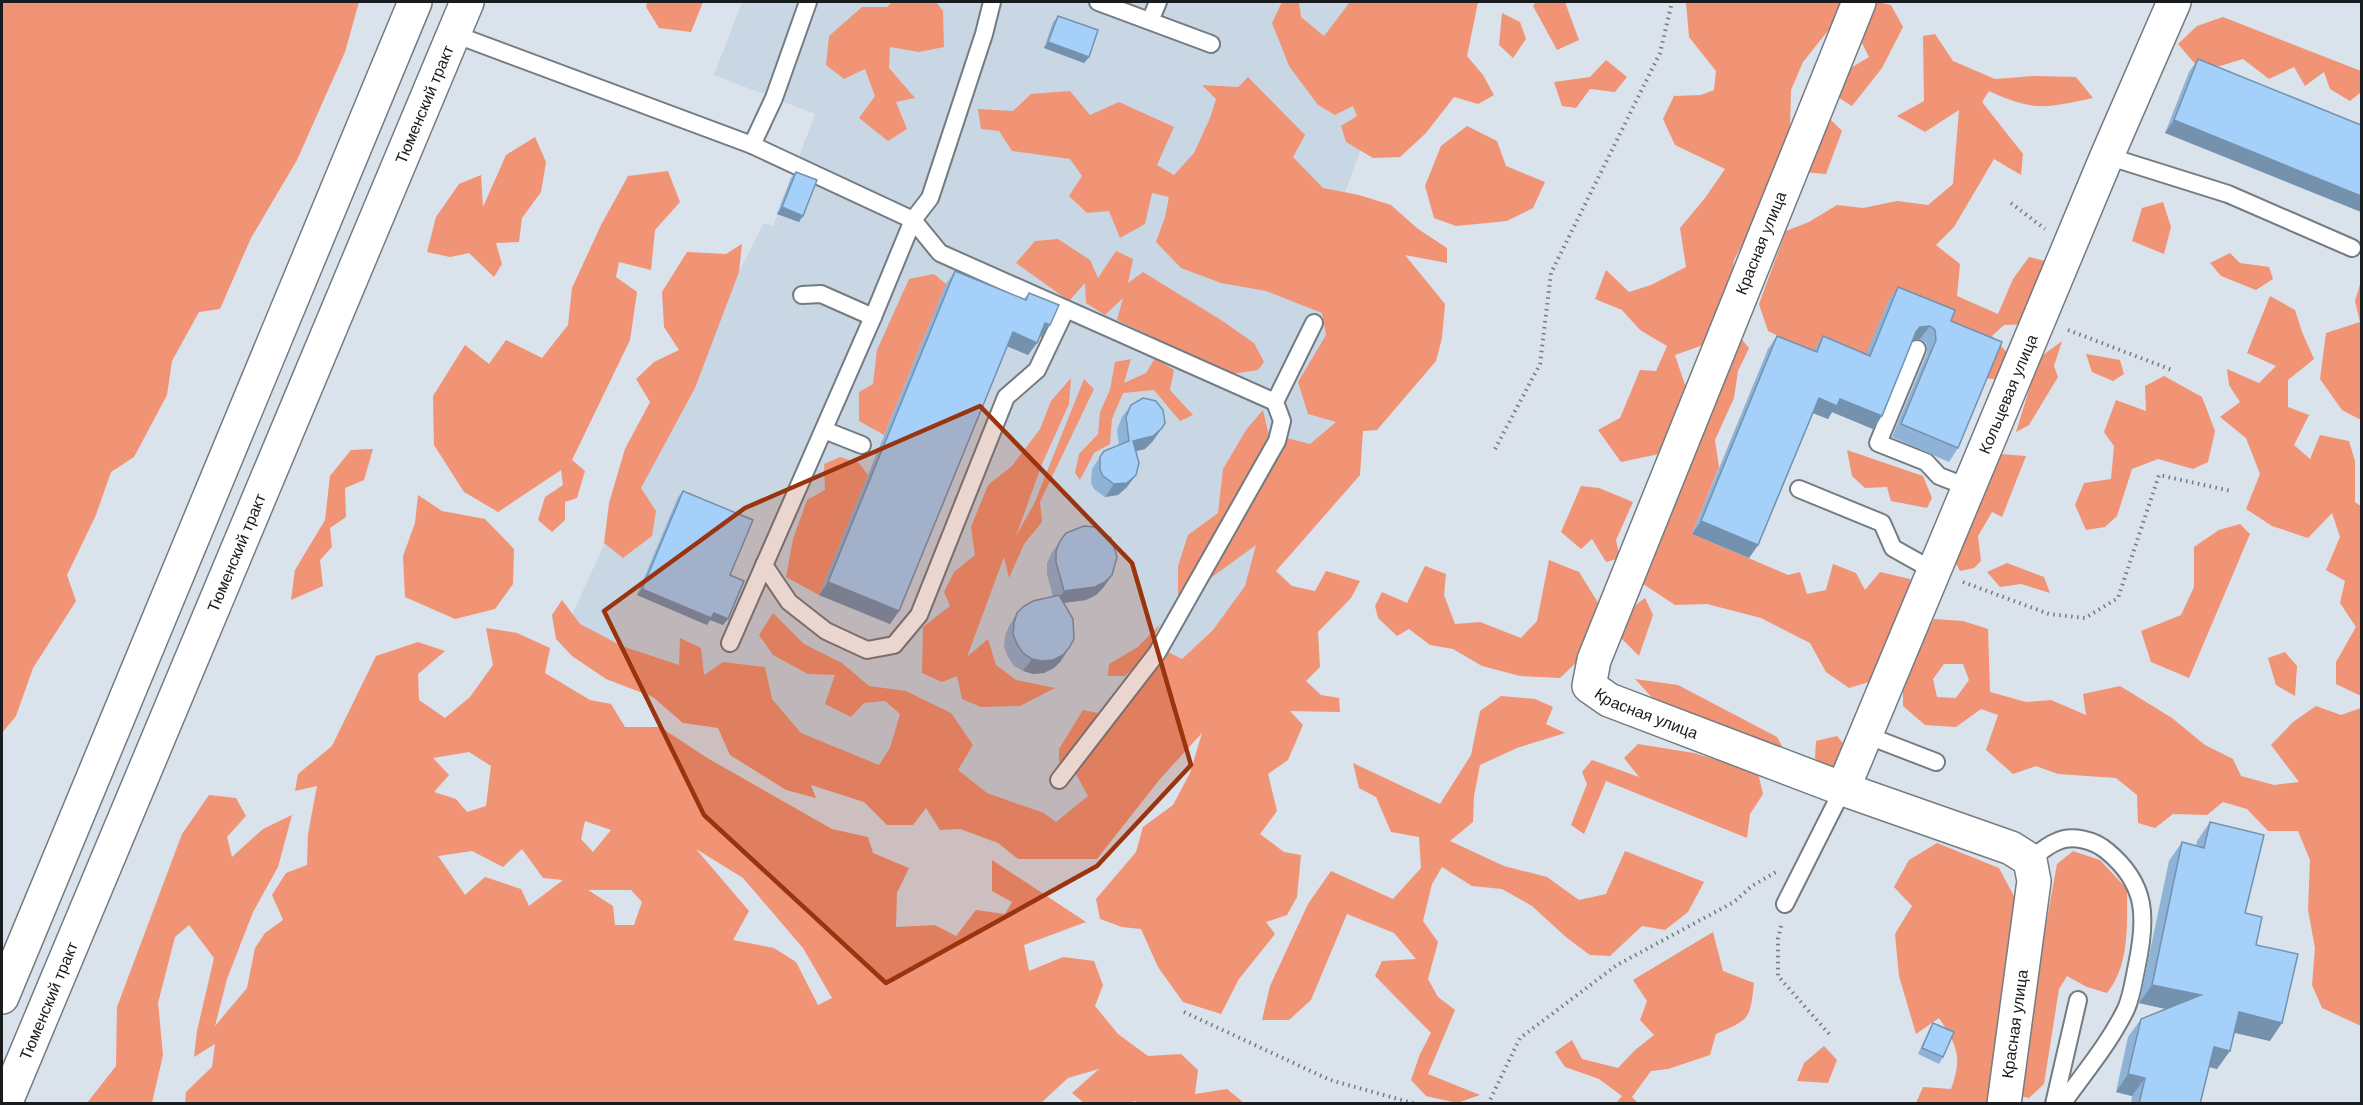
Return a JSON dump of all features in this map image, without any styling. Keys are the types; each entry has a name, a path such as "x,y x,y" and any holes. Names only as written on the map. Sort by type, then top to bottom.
{"street":[{"path":"2,997 415,2"},
{"name":"Тюменский тракт","path":"5,1104 467,2"},
{"name":"Красная улица","path":"1859,2 1593,660 1589,687 1609,700 1842,789 2011,848 2030,860 2034,881 2004,1104"},
{"name":"Кольцевая улица","path":"1842,789 1970,488 2107,156 2174,2"}],"lane":[{"path":"752,145 774,98 808,2"},
{"path":"730,643 914,220 930,198 984,34 992,2"},
{"path":"1098,2 1211,44"},
{"path":"1150,21 1158,2"},
{"path":"454,34 752,145 914,220 940,253 1275,402 1282,421 1276,441 1157,653 1059,780"},
{"path":"2107,156 2228,194 2352,248"},
{"path":"801,295 821,294 873,317"},
{"path":"764,565 789,602 826,631 867,650 894,645 919,615 1006,397 1037,370 1066,309"},
{"path":"1275,402 1314,323"},
{"path":"1917,349 1878,443 1926,462 1939,476 1970,488"},
{"path":"824,430 862,445"},
{"path":"1799,489 1882,523 1893,548 1934,571"},
{"path":"1866,735 1936,762"},
{"path":"1785,904 1842,789"},
{"path":"2030,860 2057,840 2079,838 2101,846 2122,863 2135,884 2144,910 2143,940 2126,1008 2100,1052 2062,1104"},
{"path":"2054,1104 2078,1000"}],"path":[{"path":"1495,449 1540,364 1551,273 1660,53 1672,2"},
{"path":"2011,203 2069,248"},
{"path":"2039,319 2172,369"},
{"path":"1934,571 2049,614 2085,618 2118,598 2159,475 2231,491"},
{"path":"1487,1104 1520,1038 1617,965 1734,902 1752,886 1811,852"},
{"path":"1785,904 1778,939 1778,976 1831,1036"},
{"path":"1184,1012 1330,1080 1416,1104"}],"highlighted area":[{"path":"980,406 1132,563 1191,765 1097,866 886,983 704,815 604,611 745,508"}],"shaded area":[{"path":"2,2 359,2 345,52 297,160 251,238 220,309 199,312 172,361 167,395 134,457 111,472 96,515 67,575 76,601 33,668 16,716 2,733"},
{"path":"647,2 703,2 691,32 659,28 646,7"},
{"path":"742,2 1415,2 1325,247 1380,403 1097,859 710,696 566,628 652,440 764,223 773,226 815,114 714,75"},
{"path":"892,2 936,2 943,11 944,47 919,52 890,47 889,68 915,98 896,102 907,129 888,141 859,118 875,96 865,69 844,79 826,65 829,36 862,7 887,7"},
{"path":"1282,2 1299,2 1301,17 1324,36 1350,2 1478,2 1467,56 1483,75 1494,95 1478,104 1454,97 1426,133 1400,157 1373,158 1346,142 1341,126 1357,116 1353,106 1335,115 1318,105 1289,66 1272,23"},
{"path":"1536,2 1565,2 1579,40 1557,50 1533,6"},
{"path":"1686,2 1845,2 1843,12 1803,62 1791,90 1790,127 1759,213 1734,260 1728,297 1709,343 1675,355 1686,388 1679,417 1659,454 1621,462 1598,430 1620,418 1640,370 1656,371 1667,346 1640,330 1622,310 1595,299 1606,270 1629,292 1651,285 1686,267 1680,228 1725,169 1675,145 1663,119 1674,96 1701,95 1714,90 1716,71 1689,37"},
{"path":"1877,2 1891,5 1903,27 1882,68 1852,106 1836,96 1849,69 1869,57 1861,41"},
{"path":"1502,13 1520,22 1526,39 1513,58 1499,45"},
{"path":"2223,17 2361,71 2361,92 2350,101 2330,89 2324,72 2305,86 2294,67 2269,79 2243,59 2220,66 2196,65 2178,44 2197,26"},
{"path":"1935,34 1953,61 1995,79 2035,76 2076,77 2093,98 2040,106 2018,102 1989,91 1982,102 2023,154 2021,175 1994,159 1954,227 1936,245 1960,264 1957,296 1998,314 2013,279 2029,257 2049,262 2029,324 2004,325 1992,336 2012,358 2002,380 1984,378 1889,300 1864,360 1807,350 1768,331 1759,304 1786,231 1809,222 1837,205 1863,208 1897,201 1928,205 1953,184 1959,110 1925,132 1897,116 1924,101 1923,36"},
{"path":"1606,60 1627,77 1615,92 1590,89 1576,108 1562,106 1554,82 1590,77"},
{"path":"1248,77 1305,135 1293,157 1323,188 1359,195 1391,205 1418,229 1447,248 1447,263 1405,255 1445,304 1442,338 1436,361 1377,430 1363,431 1360,475 1276,571 1292,586 1315,591 1326,571 1360,581 1351,598 1318,632 1320,667 1306,681 1321,695 1339,698 1340,712 1290,711 1303,725 1288,760 1268,774 1277,811 1260,834 1284,852 1301,855 1297,897 1287,915 1266,922 1275,934 1239,979 1221,1014 1183,1002 1158,967 1141,929 1122,927 1100,919 1096,899 1136,852 1143,827 1173,805 1190,773 1202,733 1160,779 1097,859 1018,859 998,843 960,829 940,830 926,808 913,825 887,825 864,802 811,785 816,798 786,790 730,755 718,728 683,723 653,697 606,679 572,656 556,639 552,615 562,600 580,624 622,646 679,665 680,638 701,648 704,675 723,662 765,667 772,699 801,733 879,765 890,748 900,714 885,701 864,703 851,717 825,704 835,675 808,674 773,655 759,635 773,613 804,644 842,663 869,686 906,691 951,713 973,745 958,770 987,793 1044,813 1056,822 1088,796 1076,774 1168,652 1182,659 1213,630 1245,586 1256,545 1201,585 1287,438 1310,444 1336,422 1308,414 1298,382 1326,335 1322,313 1266,291 1221,283 1181,268 1156,242 1169,197 1152,193 1145,224 1120,238 1109,211 1087,213 1069,196 1082,176 1070,159 1012,151 999,131 981,129 978,109 1013,111 1031,94 1070,91 1090,115 1119,102 1174,127 1157,165 1174,175 1194,153 1216,99 1202,85 1238,87"},
{"path":"1829,118 1842,131 1826,174 1803,172"},
{"path":"1467,126 1497,141 1506,166 1545,182 1533,208 1507,221 1456,226 1434,218 1425,186 1441,146"},
{"path":"535,137 546,162 541,192 522,218 519,242 496,243 502,264 494,277 469,253 450,257 427,252 436,217 459,184 481,175 483,207 506,155"},
{"path":"668,171 680,202 655,230 651,270 619,262 616,277 637,292 630,340 572,460 585,471 577,498 565,502 565,520 552,532 538,520 545,497 563,485 561,470 498,512 464,492 434,445 433,396 465,345 489,364 506,340 542,358 568,325 572,288 601,225 628,176"},
{"path":"2163,202 2171,227 2164,254 2132,241 2142,208"},
{"path":"1058,239 1090,260 1098,278 1116,251 1133,259 1128,283 1143,272 1254,343 1264,362 1258,370 1232,374 1117,320 1123,298 1105,315 1086,303 1085,283 1069,301 1016,263 1035,241"},
{"path":"742,244 739,272 695,388 641,488 656,511 652,536 623,558 604,543 609,503 625,449 650,402 636,379 654,362 679,350 664,327 662,292 687,252 726,254"},
{"path":"2230,253 2240,263 2269,267 2273,279 2256,290 2221,276 2210,263"},
{"path":"934,274 946,284 884,435 859,421 859,392 873,384 877,350 909,279"},
{"path":"2361,281 2362,420 2342,410 2320,379 2326,333 2360,322 2355,301"},
{"path":"2270,296 2295,310 2314,359 2288,380 2288,407 2309,415 2294,445 2310,459 2320,435 2349,441 2355,461 2355,502 2362,507 2361,696 2336,684 2336,662 2356,627 2340,603 2345,581 2326,570 2340,537 2332,513 2308,538 2272,526 2246,509 2260,474 2246,438 2220,417 2240,402 2229,385 2227,369 2259,383 2276,366 2247,353"},
{"path":"1740,337 1749,348 1738,371 1734,398 1715,440 1719,467 1692,534 1788,575 1800,572 1807,594 1826,590 1833,564 1856,573 1865,590 1880,572 1910,579 1912,600 1885,663 1869,682 1849,688 1826,672 1810,643 1761,618 1707,604 1675,605 1640,582"},
{"path":"2062,341 2054,366 2058,377 2029,425 2016,432 2039,358"},
{"path":"2086,354 2120,360 2124,374 2113,381 2092,372"},
{"path":"1155,358 1174,370 1170,390 1193,415 1180,421 1154,390 1123,393 1112,419 1110,444 1094,453 1080,480 1075,473 1079,454 1098,434 1100,412 1110,390 1115,362 1131,359 1124,383 1146,373"},
{"path":"2164,376 2202,397 2215,431 2208,462 2193,469 2158,459 2132,469 2117,516 2105,527 2086,530 2075,505 2084,483 2111,479 2114,446 2104,432 2116,400 2146,411 2145,386"},
{"path":"1071,378 1069,404 1042,464 1016,536 1034,504 1084,379 1094,389 1040,502 1042,522 1024,544 1009,578 1004,557 967,657 988,639 996,665 1016,680 1055,688 1020,706 981,707 962,699 957,676 942,682 922,673 923,627 950,606 944,592 954,572 975,555 971,527 988,485 1012,466 1040,429 1051,401"},
{"path":"1263,410 1269,436 1251,474 1192,578 1178,596 1178,566 1188,535 1218,513 1223,469 1246,430"},
{"path":"373,449 364,480 345,488 346,517 330,528 332,547 320,560 323,586 291,600 295,570 325,520 330,476 351,450"},
{"path":"1847,450 1923,476 1932,498 1927,508 1891,501 1887,487 1865,488 1852,476"},
{"path":"2000,454 2026,456 2002,517 1992,512 1978,536 1981,561 1974,568 1960,571 1955,562 1976,498"},
{"path":"840,457 859,463 868,475 819,595 786,577 793,539 807,500 825,490 824,464"},
{"path":"1581,486 1599,488 1633,502 1616,540 1620,558 1606,562 1592,539 1581,549 1561,532"},
{"path":"418,495 442,511 485,519 514,549 513,584 495,609 455,619 405,597 403,556 415,523"},
{"path":"2240,524 2250,534 2189,678 2151,662 2141,631 2181,615 2194,587 2194,547 2219,530"},
{"path":"1549,560 1579,572 1600,606 1584,655 1560,678 1520,676 1482,666 1453,649 1430,645 1409,629 1397,636 1378,618 1375,606 1382,592 1407,603 1425,566 1446,574 1444,595 1455,624 1480,622 1521,638 1537,621"},
{"path":"2007,563 2044,577 2050,593 2021,584 2000,587 1987,572"},
{"path":"1645,598 1653,615 1639,656 1618,635 1625,613"},
{"path":"1934,619 1963,621 1988,629 1990,692 2026,702 2051,700 2086,715 2083,694 2120,686 2172,718 2205,745 2233,759 2241,776 2274,785 2299,782 2271,745 2293,722 2316,706 2341,715 2361,708 2361,1026 2322,1008 2312,985 2315,948 2308,910 2310,860 2298,831 2268,831 2247,809 2223,802 2207,815 2173,814 2155,828 2138,823 2137,795 2116,778 2058,774 2036,766 2013,774 1986,750 1998,715 1981,709 1956,727 1925,725 1903,706 1903,677","holes":["1944,664 1963,664 1969,680 1956,698 1937,697 1933,679"]},
{"path":"1160,624 1145,657 1125,676 1108,676 1109,664 1138,647"},
{"path":"486,628 517,633 550,648 545,673 590,700 611,704 625,727 660,727 709,759 832,829 868,837 873,853 909,868 897,893 896,927 935,925 956,936 976,910 1005,914 1012,902 992,891 992,860 1086,922 1024,945 1029,971 1063,957 1094,961 1103,985 1095,1006 1118,1034 1148,1056 1181,1054 1198,1070 1195,1094 1227,1089 1244,1103 1139,1104 1136,1101 1084,1103 1072,1093 1099,1069 1068,1078 1040,1104 185,1103 186,1092 212,1067 215,1044 194,1057 197,1031 214,958 189,925 175,937 158,1003 163,1055 152,1103 87,1103 116,1066 117,1007 182,834 209,795 236,798 246,816 227,837 232,857 263,829 292,815 278,867 253,912 227,979 215,1026 247,988 255,948 265,933 283,920 272,895 286,873 307,865 308,834 317,786 295,791 298,774 332,746 376,656 418,642 445,651 418,674 419,700 445,718 470,697 493,665","holes":["469,752 491,766 486,806 467,812 456,799 434,792 449,775 433,758","585,821 611,830 593,852 581,839","522,849 543,878 563,880 529,906 521,889 485,877 465,895 438,856 472,851 503,867","696,849 743,878 803,948 832,998 818,1005 796,962 774,948 733,940 749,911","588,890 631,890 642,902 634,925 615,925 613,906"]},
{"path":"2285,652 2297,666 2295,696 2276,685 2268,658"},
{"path":"1635,679 1678,685 1777,737 1788,757 1660,706"},
{"path":"1501,696 1535,699 1553,707 1546,724 1565,733 1517,748 1480,765 1474,796 1473,822 1450,841 1504,866 1547,877 1579,900 1606,894 1625,851 1704,882 1688,912 1665,930 1642,926 1610,956 1590,955 1567,938 1532,906 1502,889 1472,886 1442,867 1432,884 1423,921 1438,942 1428,979 1438,997 1455,1010 1428,1074 1480,1095 1457,1103 1426,1096 1411,1080 1420,1054 1431,1033 1375,976 1382,961 1416,959 1394,933 1347,914 1311,1000 1289,1020 1262,1020 1270,986 1308,904 1331,871 1393,899 1421,868 1419,837 1391,832 1376,797 1359,788 1353,763 1440,804 1471,755 1480,711"},
{"path":"1083,710 1098,713 1083,741 1059,763 1059,749"},
{"path":"1837,736 1846,747 1830,776 1815,758 1816,741"},
{"path":"1638,744 1694,753 1758,773 1763,794 1750,814 1747,838 1606,781 1584,834 1571,825 1587,784 1582,772 1592,760 1639,777 1624,758"},
{"path":"1937,843 1999,868 2015,898 2009,991 1991,1103 1916,1103 1923,1087 1951,1089 1957,1060 1954,1044 1939,1018 1916,1034 1899,976 1895,934 1912,906 1894,887 1909,860"},
{"path":"2073,851 2100,860 2127,889 2126,943 2120,970 2107,993 2087,987 2067,976 2059,989 2044,1084 2029,1098 2015,1095 2057,864"},
{"path":"1713,932 1723,971 1754,983 1751,1004 1746,1017 1736,1025 1716,1034 1710,1055 1668,1069 1651,1071 1632,1097 1638,1103 1616,1103 1622,1096 1599,1079 1565,1067 1555,1052 1572,1040 1582,1059 1618,1068 1654,1035 1640,1020 1647,1001 1633,980"},
{"path":"1824,1046 1837,1060 1828,1083 1797,1081 1804,1063"}],"building":[{"path":"1058,16 1098,30 1089,57 1048,42"},
{"path":"2198,59 2361,125 2361,196 2174,120"},
{"path":"796,172 817,180 803,216 782,207"},
{"path":"955,271 1026,300 1029,293 1059,305 1050,325 1045,323 1037,343 1013,332 899,611 828,582"},
{"path":"1898,287 1955,310 1951,321 2002,342 1958,448 1901,424 1936,340 1935,330 1930,326 1920,327 1882,416 1840,399 1837,406 1819,398 1758,545 1701,521 1777,336 1817,352 1823,336 1870,356"},
{"path":"1143,398 1156,401 1163,410 1165,423 1153,436 1133,441 1139,463 1136,475 1127,483 1114,484 1103,476 1100,470 1100,457 1104,451 1129,441 1126,417 1131,405"},
{"path":"683,491 753,520 730,575 744,581 728,619 714,613 711,618 642,589"},
{"path":"1084,526 1095,527 1111,538 1117,557 1112,575 1095,587 1064,591 1056,562 1056,551 1066,533"},
{"path":"1059,595 1073,619 1074,639 1063,655 1053,660 1032,659 1023,653 1013,634 1017,613 1033,601"},
{"path":"2210,822 2264,835 2245,913 2262,917 2256,945 2298,954 2282,1023 2239,1012 2230,1051 2214,1047 2200,1104 2139,1104 2145,1078 2128,1074 2141,1019 2201,995 2152,985 2182,842 2204,848"},
{"path":"1933,1023 1954,1032 1943,1057 1922,1048"}]}
